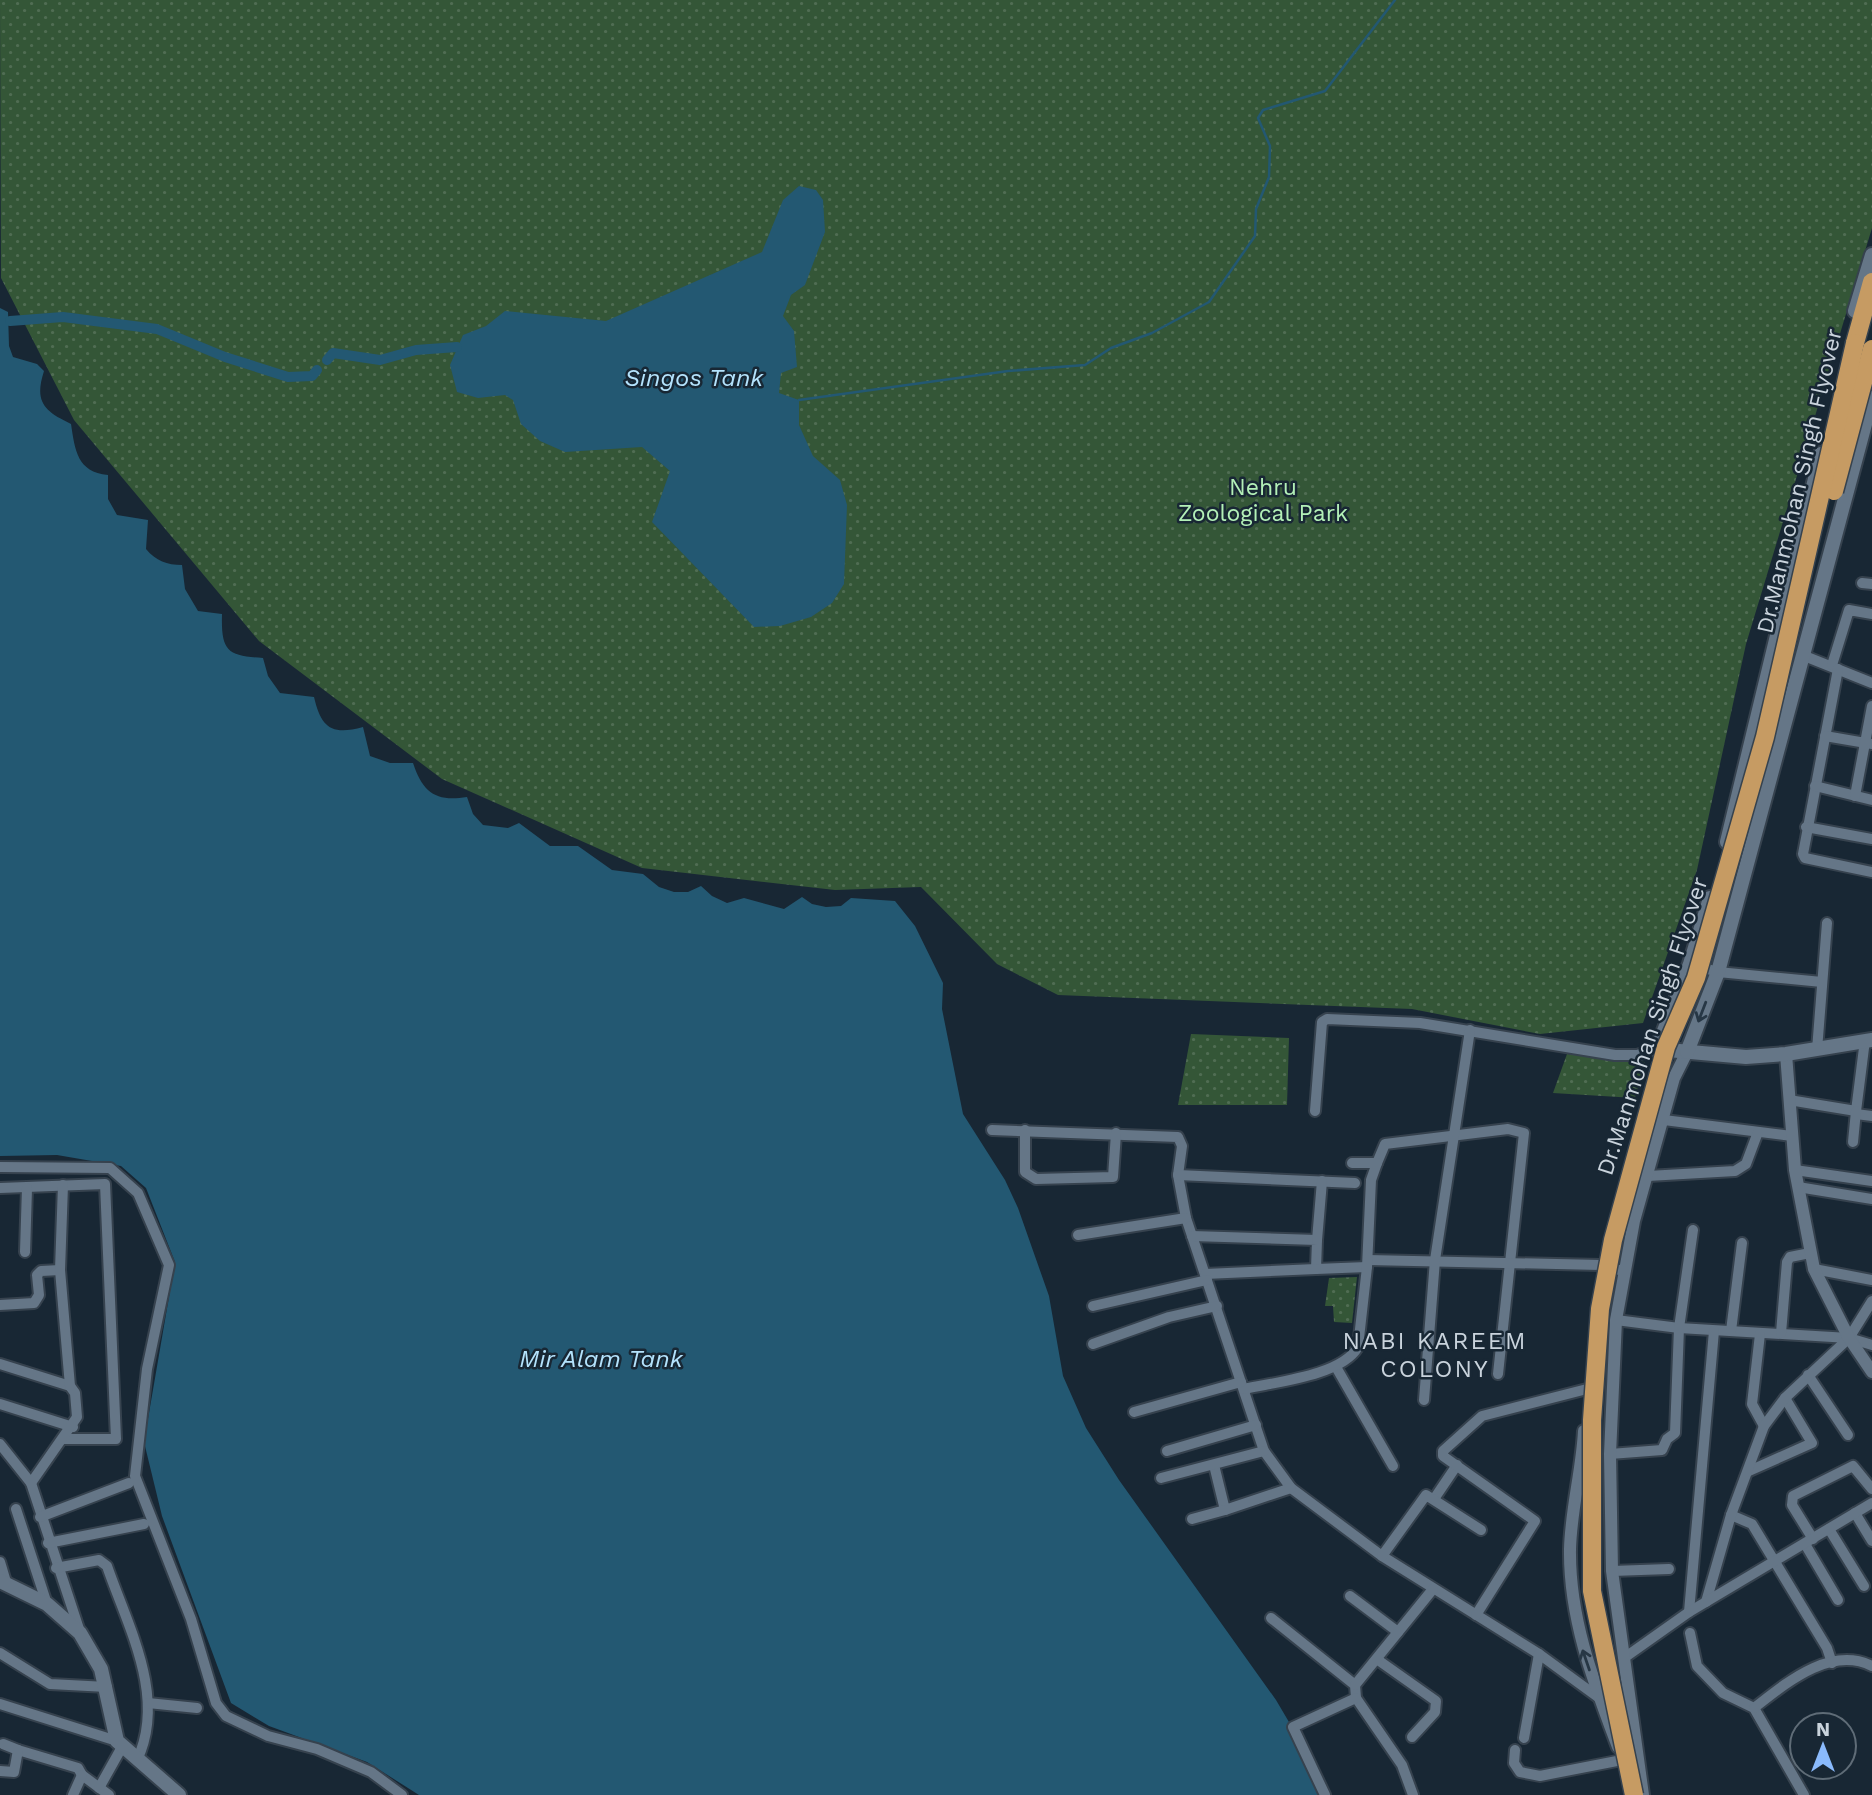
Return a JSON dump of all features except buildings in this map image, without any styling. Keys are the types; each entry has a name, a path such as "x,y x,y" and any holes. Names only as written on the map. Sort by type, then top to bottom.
{"highway":[{"name":"Dr.Manmohan Singh Flyover","path":"1641,1795 1603,1599 1598,1488 1611,1288 1669,1060 1719,930 1788,681 1797,630 1864,346 1872,282"},
{"name":"Dr.Manmohan Singh Flyover","path":"1632,1795 1592,1591 1592,1420 1600,1309 1613,1240 1666,1047 1696,978 1765,737 1864,346"}],"main road":[{"path":"1868,1040 1817,1050 1746,1057 1657,1049 1690,964 1725,848 1863,278 1872,255"},
{"path":"1687,1052 1718,972 1872,398"},
{"path":"1789,585 1819,588"},
{"path":"3,1582 47,1604 80,1633 101,1669 120,1744 179,1795"}],"street":[{"path":"1872,614 1849,610 1835,667 1825,736 1802,847 1805,858 1872,872"},
{"path":"1802,655 1872,683"},
{"path":"1855,796 1868,743 1872,706"},
{"path":"1825,736 1868,743"},
{"path":"1815,786 1872,800"},
{"path":"1806,827 1872,839"},
{"path":"1817,1050 1827,923"},
{"path":"1690,964 1718,972 1822,982"},
{"path":"1315,1111 1324,1020 1420,1023 1563,1049 1615,1055 1637,1055 1657,1049"},
{"path":"1424,1400 1436,1260 1470,1030"},
{"path":"1853,1142 1868,1040"},
{"path":"1632,1795 1581,1645 1570,1550 1574,1504 1581,1473 1601,1265 1657,1049"},
{"path":"1641,1795 1632,1697 1612,1571 1610,1454 1616,1320 1634,1221 1674,1078 1687,1052"},
{"path":"1786,1054 1795,1170 1814,1269 1849,1338 1872,1372"},
{"path":"1860,1084 1872,1085"},
{"path":"1790,1100 1872,1116"},
{"path":"1664,1120 1792,1136"},
{"path":"1134,1412 1242,1385 1336,1367 1353,1356 1358,1348 1368,1263 1371,1180 1385,1144 1508,1129 1524,1133 1498,1374"},
{"path":"992,1130 1178,1137 1182,1146 1178,1175 1186,1219 1264,1451 1291,1488 1382,1556 1539,1654 1581,1682 1600,1700 1632,1697"},
{"path":"1025,1130 1025,1172 1037,1179 1113,1177 1116,1133"},
{"path":"1648,1176 1735,1171 1746,1164 1758,1132"},
{"path":"1352,1163 1377,1163"},
{"path":"0,1167 110,1168 138,1194 169,1265 148,1369 135,1476 191,1619 216,1703 226,1716 268,1737 317,1749 370,1772 402,1795"},
{"path":"1795,1170 1872,1181"},
{"path":"1178,1175 1355,1183"},
{"path":"1316,1269 1322,1181"},
{"path":"0,1188 105,1184 116,1438 64,1439"},
{"path":"31,1483 73,1427 77,1417 77,1403 70,1386 60,1270 63,1185"},
{"path":"1798,1187 1872,1199"},
{"path":"25,1252 27,1188"},
{"path":"1078,1235 1186,1219"},
{"path":"1610,1454 1654,1453 1662,1450 1667,1439 1675,1433 1679,1328 1693,1230"},
{"path":"1192,1237 1317,1240"},
{"path":"1731,1331 1742,1243"},
{"path":"1781,1333 1787,1262 1790,1257 1810,1253"},
{"path":"1093,1306 1206,1277 1368,1263 1436,1260 1511,1262 1601,1265 1623,1271"},
{"path":"1814,1269 1872,1280"},
{"path":"0,1305 34,1303 39,1295 37,1275 60,1270"},
{"path":"1706,1602 1731,1515 1764,1426 1784,1398 1849,1338 1872,1301"},
{"path":"1093,1344 1169,1317 1217,1306"},
{"path":"1616,1320 1714,1331 1849,1338 1872,1345"},
{"path":"1689,1612 1714,1331"},
{"path":"1760,1334 1752,1404 1764,1426"},
{"path":"0,1364 70,1386"},
{"path":"1336,1367 1393,1466"},
{"path":"1808,1375 1848,1435"},
{"path":"1476,1615 1535,1521 1443,1456 1443,1451 1482,1416 1587,1389"},
{"path":"1749,1471 1812,1443 1784,1398"},
{"path":"0,1404 73,1427"},
{"path":"1167,1451 1256,1425"},
{"path":"0,1444 31,1483 48,1543 80,1633"},
{"path":"1161,1478 1264,1451"},
{"path":"1214,1465 1225,1510"},
{"path":"1434,1499 1457,1465"},
{"path":"1838,1600 1792,1505 1793,1496 1853,1466 1872,1489"},
{"path":"40,1517 129,1483"},
{"path":"1192,1519 1291,1488"},
{"path":"1382,1556 1424,1496 1434,1499 1481,1530"},
{"path":"1624,1658 1689,1612 1872,1503"},
{"path":"16,1509 47,1604"},
{"path":"1856,1513 1872,1541"},
{"path":"1731,1515 1752,1524 1827,1648 1832,1663"},
{"path":"48,1543 144,1524"},
{"path":"1829,1529 1864,1587"},
{"path":"0,1562 3,1582"},
{"path":"57,1568 104,1562 146,1682 148,1738 138,1760"},
{"path":"1612,1571 1668,1569"},
{"path":"1413,1795 1402,1765 1356,1698 1355,1685 1433,1589"},
{"path":"1350,1596 1398,1632"},
{"path":"1271,1618 1355,1685"},
{"path":"1690,1633 1697,1667 1723,1693 1754,1708 1804,1795"},
{"path":"0,1653 50,1684 107,1686"},
{"path":"1524,1738 1539,1654"},
{"path":"1378,1660 1436,1702 1435,1712 1412,1737"},
{"path":"1754,1708 1807,1668 1863,1661 1872,1666"},
{"path":"1325,1795 1293,1727 1356,1698"},
{"path":"148,1703 197,1708"},
{"path":"0,1704 120,1744 99,1788"},
{"path":"3,1744 78,1768 82,1775 109,1795"},
{"path":"0,1771 14,1772 18,1750"},
{"path":"1515,1750 1514,1763 1520,1772 1540,1776 1622,1760"},
{"path":"73,1795 82,1775"}],"green space":[{"name":"Nehru Zoological Park","path":"0,0 1872,0 1872,228 1746,644 1697,870 1643,1023 1540,1034 1412,1009 1058,995 997,964 921,887 835,890 642,868 442,779 259,641 74,420 1,278"},
{"path":"1191,1034 1289,1038 1287,1105 1178,1105"},
{"path":"1567,1054 1645,1062 1635,1098 1553,1093"},
{"path":"1357,1277 1352,1323 1334,1322 1333,1306 1325,1306 1329,1278"}],"water":[{"name":"Singos Tank","path":"799,186 816,190 823,200 825,232 805,285 791,295 783,316 794,331 797,367 781,373 779,393 799,400 799,425 813,456 840,480 847,505 844,584 832,603 811,617 780,626 754,627 652,522 670,471 642,447 565,452 540,441 521,424 513,400 505,395 478,398 457,392 450,365 463,335 486,326 505,311 606,321 762,252 783,200"},
{"name":"Mir Alam Tank","path":"0,308 8,312 9,346 13,357 37,364 44,371 40,391 44,404 54,415 71,424 76,451 84,464 98,473 108,475 108,499 117,515 148,520 146,549 162,562 182,565 185,589 198,611 222,614 223,636 229,649 241,655 263,658 268,676 280,693 314,697 320,716 329,727 352,730 363,727 370,756 390,763 413,763 421,782 432,793 447,798 467,797 473,814 483,825 508,828 519,823 550,846 578,846 612,870 643,874 659,887 674,892 688,892 701,886 712,896 727,903 744,898 784,909 802,897 812,904 826,907 841,906 851,898 895,901 915,926 943,983 942,1009 963,1114 1005,1180 1018,1208 1049,1296 1063,1376 1086,1428 1119,1480 1276,1700 1309,1756 1323,1795 419,1795 367,1762 269,1726 231,1703 162,1516 144,1442 175,1262 146,1188 121,1166 57,1155 0,1156"}],"waterway":[{"path":"799,400 1008,371 1085,365 1111,348 1152,333 1209,302 1255,236 1256,209 1269,177 1270,146 1258,118 1263,110 1325,91 1395,0"},
{"path":"10,321 63,317 157,329 225,357 288,377 312,376 317,370"},
{"path":"327,360 333,353 380,360 416,350 457,347"}],"district":[{"name":"NABI KAREEM COLONY","path":"1435,1355"}]}
